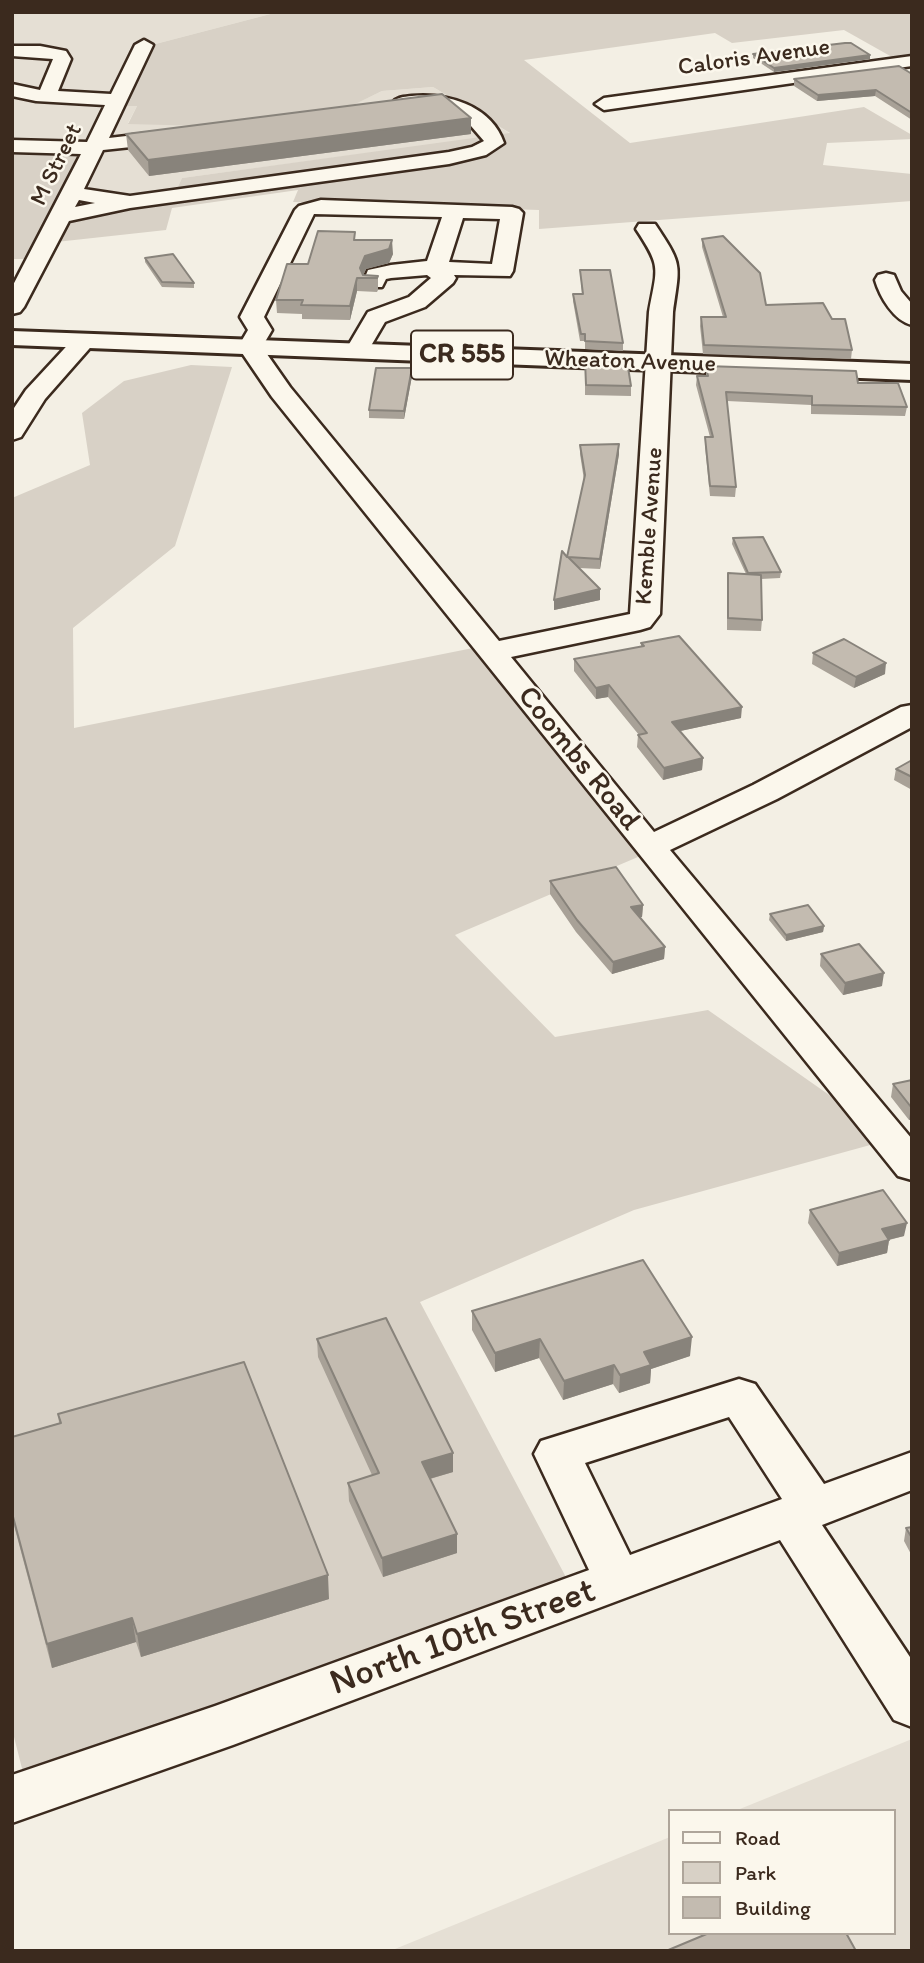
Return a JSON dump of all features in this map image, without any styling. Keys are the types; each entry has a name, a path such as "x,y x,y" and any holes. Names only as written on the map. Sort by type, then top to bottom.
{"main road":[{"name":"Wheaton Avenue","path":"12,338 912,372"}],"street":[{"name":"M Street","path":"12,307 21,278 61,216 144,45"},
{"path":"12,51 40,51 60,55 62,59 47,95"},
{"name":"Caloris Avenue","path":"604,104 912,61"},
{"path":"12,90 117,100"},
{"path":"61,216 130,202 449,158 479,151 494,143 492,134 459,105 448,100 381,108"},
{"path":"12,146 95,146 202,134"},
{"path":"72,193 130,202"},
{"path":"250,347 260,330 252,317 306,210 321,206 342,206 512,213 502,271 435,270 418,267 376,275 374,298 357,351"},
{"path":"435,270 455,211"},
{"path":"647,229 665,256 668,267 661,313 661,363"},
{"path":"374,298 417,302 445,278 435,270"},
{"path":"886,279 890,293 912,318"},
{"path":"12,432 35,396 84,341"},
{"name":"Coombs Road","path":"250,347 281,392 491,652 912,1166"},
{"name":"Kemble Avenue","path":"491,652 630,624 640,621 645,614 661,363"},
{"path":"649,847 765,792 912,714"},
{"path":"619,1581 557,1454 739,1396 912,1704"},
{"name":"North 10th Street","path":"12,1799 215,1729 912,1471"}],"shaded area":[{"path":"12,12 278,12 140,48 116,106 137,106 128,123 342,110 382,91 433,87 511,134 182,178 174,195 65,209 12,149"},
{"path":"912,1739 912,1951 390,1951 668,1838 668,1935 896,1935 896,1809 740,1809"}],"green space":[{"path":"278,12 912,12 912,54 892,57 844,30 732,43 715,33 524,60 630,143 864,107 912,135 912,139 827,143 823,165 912,174 912,201 539,229 539,210 293,202 298,190 172,208 166,230 47,243 38,259 12,259 12,149 94,151 65,209 174,195 182,178 510,133 433,87 382,91 343,110 205,126 128,124 137,106 115,106 140,48"},
{"path":"191,365 232,367 175,546 73,628 74,728 483,646 652,851 455,935 555,1037 708,1010 892,1139 634,1210 420,1302 577,1598 31,1804 12,1729 12,498 90,465 82,413 124,381"}],"building":[{"path":"851,43 870,55 774,68 753,54"},
{"path":"899,66 912,74 912,113 876,90 818,95 794,79"},
{"path":"442,94 471,118 148,160 126,134"},
{"path":"318,231 355,232 354,240 392,240 389,249 365,256 360,268 363,275 378,276 357,278 350,306 301,305 303,300 276,300 287,264 308,264"},
{"path":"723,236 760,273 766,305 823,303 832,319 845,319 852,350 704,345 701,317 726,317 702,239"},
{"path":"173,254 194,283 162,282 145,258"},
{"path":"580,270 610,270 623,343 585,341 585,334 581,334 573,294 583,294"},
{"path":"585,360 627,361 631,386 586,385"},
{"path":"706,366 856,371 858,383 898,383 907,407 812,405 812,396 726,392 736,487 710,486 705,437 713,437 697,376 708,376"},
{"path":"376,368 412,368 404,411 369,410"},
{"path":"619,444 600,559 568,557 600,589 554,600 562,551 567,557 585,475 580,445"},
{"path":"763,537 781,572 748,573 733,538"},
{"path":"728,573 761,575 762,620 728,618"},
{"path":"679,636 742,707 672,722 703,758 664,768 638,735 647,733 609,685 596,688 574,659 644,646 641,643"},
{"path":"844,639 886,663 856,677 813,653"},
{"path":"912,760 912,777 896,769"},
{"path":"616,867 643,905 631,907 665,947 613,962 577,920 550,881"},
{"path":"808,905 824,926 786,935 770,914"},
{"path":"859,944 884,973 845,983 821,954"},
{"path":"912,1080 912,1107 911,1107 893,1084"},
{"path":"883,1190 907,1223 882,1229 889,1240 839,1253 810,1210"},
{"path":"643,1260 692,1337 644,1352 651,1365 620,1375 614,1365 564,1381 540,1339 495,1353 472,1311"},
{"path":"386,1318 453,1453 422,1462 457,1534 382,1558 348,1483 379,1473 317,1339"},
{"path":"244,1362 328,1575 137,1634 132,1618 47,1644 12,1513 12,1437 61,1423 58,1414"},
{"path":"912,1527 912,1538 906,1528"},
{"path":"704,1935 847,1935 856,1951 666,1951"}]}
